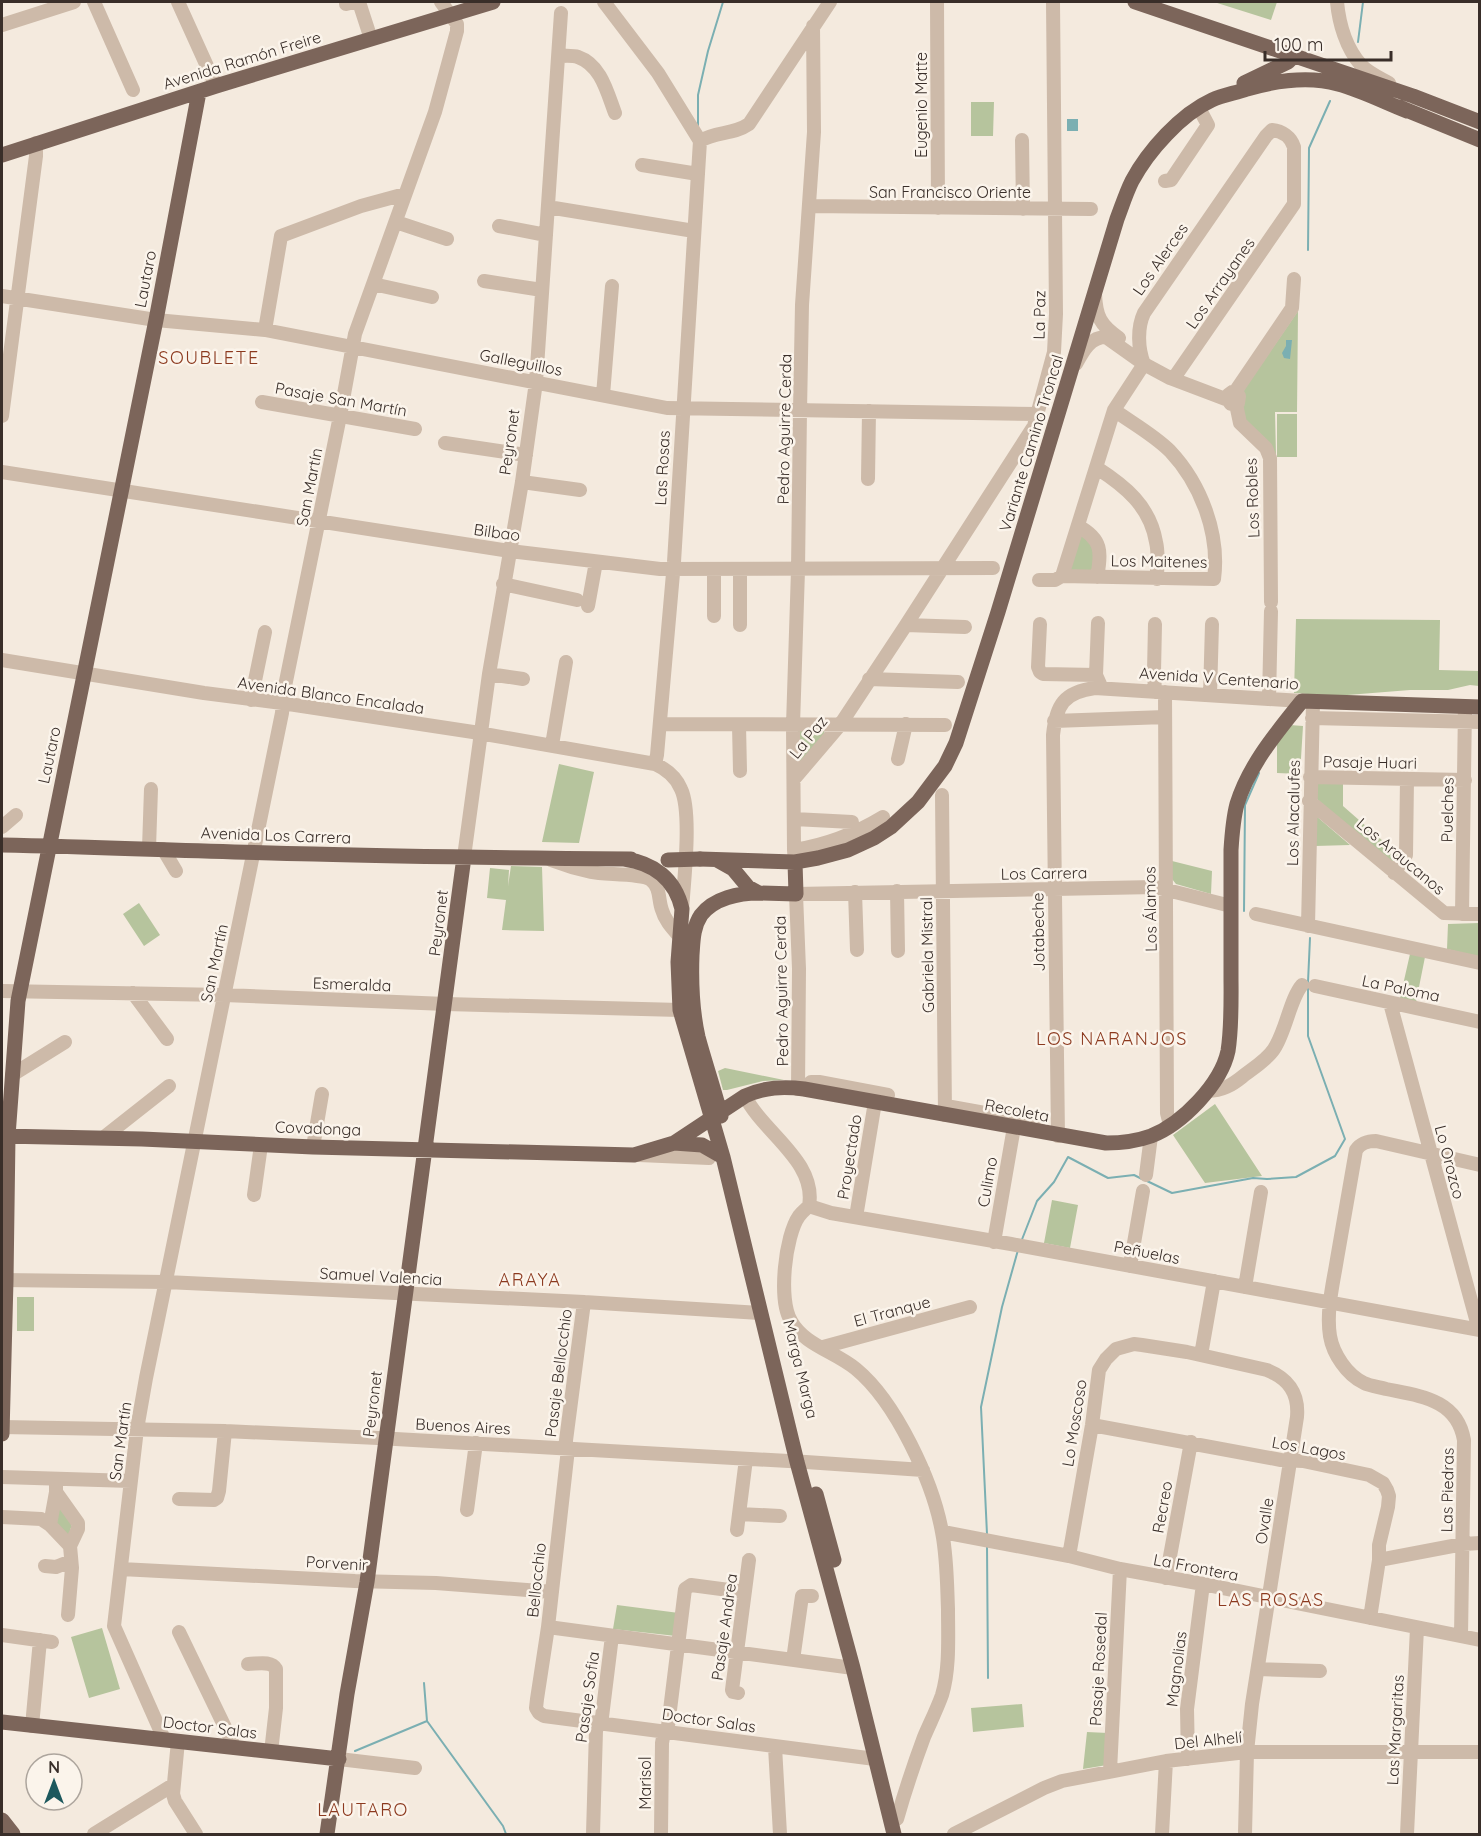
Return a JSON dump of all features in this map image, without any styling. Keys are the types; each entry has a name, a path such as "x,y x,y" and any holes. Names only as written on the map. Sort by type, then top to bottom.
{"main road":[{"name":"Avenida Ramón Freire","path":"2,155 216,86 493,2"},
{"path":"1135,2 1310,62 1410,104 1479,140"},
{"path":"1206,104 1294,57"},
{"name":"Variante Camino Troncal","path":"717,860 794,856 818,858 848,850 891,827 922,797 945,766 956,743 972,695 1117,219 1131,183 1142,164 1159,143 1177,125 1206,104 1262,85 1279,82 1310,81 1338,84 1410,104"},
{"name":"Lautaro","path":"2,1434 5,1136 19,992 156,320 199,92"},
{"path":"1410,104 1479,122"},
{"name":"Avenida V Centenario","path":"1333,702 1412,698 1479,698"},
{"name":"Avenida V Centenario","path":"1307,701 1470,712"},
{"name":"Recoleta","path":"715,1114 745,1096 778,1087 881,1098 1058,1136 1106,1143 1118,1143 1151,1136 1170,1125 1209,1090 1227,1052 1231,1012 1232,826 1240,794 1255,763 1307,701"},
{"name":"Avenida Los Carrera","path":"2,845 549,859 717,860"},
{"path":"696,1031 692,948 696,925 702,914 718,902 734,896 759,893 796,894 794,856"},
{"name":"Peyronet","path":"327,1834 347,1694 367,1581 464,857"},
{"path":"624,859 643,863 664,875 678,894 682,909"},
{"path":"717,860 733,869 748,887 759,893"},
{"name":"Marga Marga","path":"682,909 678,962 680,1010 715,1114 756,1257 801,1462 826,1527 901,1834"},
{"name":"Marga Marga","path":"696,1031 715,1114 716,1157 801,1462 894,1834"},
{"name":"Covadonga","path":"5,1136 634,1155 674,1143 715,1114"},
{"path":"674,1143 702,1145 716,1157"},
{"name":"Doctor Salas","path":"2,1722 339,1759"},
{"path":"2,1820 13,1834"}],"street":[{"path":"2,25 69,2"},
{"path":"94,2 133,90"},
{"path":"178,2 216,86"},
{"path":"346,2 346,4 354,2"},
{"path":"359,2 371,39"},
{"name":"San Martín","path":"171,1740 114,1626 137,1429 352,347 435,112 458,31 457,24 441,2"},
{"path":"604,2 658,74 700,141 707,136 740,130 749,124 830,2"},
{"name":"Eugenio Matte","path":"937,2 938,208"},
{"name":"La Paz","path":"794,779 840,725 1034,426 1038,414 1054,352 1056,314 1053,2"},
{"path":"1337,2 1338,17 1345,37 1361,65 1410,104"},
{"name":"Peyronet","path":"464,857 489,674 522,482 536,382 561,13"},
{"name":"Pedro Aguirre Cerda","path":"794,856 794,725 802,305 814,132 813,26"},
{"path":"558,56 578,57 592,66 600,75 615,113"},
{"path":"1165,181 1171,180 1208,125 1206,104"},
{"name":"Los Alerces","path":"1062,576 1114,410 1141,358 1141,319 1149,304 1272,130 1277,130 1290,139 1294,147 1294,204"},
{"path":"1022,140 1023,209"},
{"name":"Las Rosas","path":"655,764 672,569 700,141"},
{"path":"2,416 36,143"},
{"path":"642,165 698,174"},
{"path":"265,330 281,236 361,206 405,194"},
{"name":"Los Arrayanes","path":"1173,377 1294,204"},
{"name":"San Francisco Oriente","path":"810,206 1091,209"},
{"path":"548,207 694,231"},
{"path":"396,222 447,239"},
{"path":"499,226 546,236"},
{"path":"1095,289 1100,321 1111,336 1141,358 1173,377 1232,398 1292,308 1294,279"},
{"path":"484,281 542,290"},
{"path":"373,284 432,297"},
{"path":"603,395 612,286"},
{"name":"Galleguillos","path":"2,296 156,320 265,330 667,408 1038,414"},
{"path":"1070,373 1094,339 1111,336"},
{"name":"Los Robles","path":"1232,398 1240,423 1266,448 1270,458 1269,699"},
{"name":"Pasaje San Martín","path":"262,402 415,429"},
{"name":"Los Maitenes","path":"1039,580 1055,580 1062,576 1214,579 1215,548 1200,497 1191,480 1169,451 1158,441 1114,410"},
{"path":"868,479 869,411"},
{"path":"445,443 526,455"},
{"path":"1096,468 1124,486 1134,496 1147,516 1156,539 1157,579"},
{"name":"Bilbao","path":"2,472 318,522 596,562 672,569 993,568"},
{"path":"522,482 580,490"},
{"path":"1077,526 1091,535 1099,547 1101,554 1097,577"},
{"path":"503,584 583,603 596,562"},
{"path":"714,569 714,616"},
{"path":"740,569 740,625"},
{"path":"1040,624 1038,667 1040,672 1099,682 1098,623"},
{"name":"Los Álamos","path":"1155,624 1154,672 1165,717 1167,1113 1170,1125"},
{"path":"1210,695 1212,624"},
{"path":"906,625 965,627"},
{"path":"251,700 265,632"},
{"name":"Avenida Blanco Encalada","path":"2,660 552,745 655,764"},
{"path":"552,745 566,662"},
{"path":"489,674 523,679"},
{"path":"869,679 958,682"},
{"name":"Avenida V Centenario","path":"1099,682 1160,692 1307,701"},
{"name":"Jotabeche","path":"1058,1136 1054,722 1062,702 1072,694 1099,682"},
{"name":"Los Alacalufes","path":"1307,701 1312,718 1308,926"},
{"path":"1312,718 1470,712 1479,723"},
{"name":"Puelches","path":"1462,914 1465,780 1470,712"},
{"path":"1054,722 1165,717"},
{"path":"660,724 945,724"},
{"path":"898,759 906,724"},
{"path":"739,725 740,771"},
{"name":"Marga Marga","path":"655,764 676,779 685,800 686,835 682,909 688,1006 696,1031"},
{"name":"Pasaje Huari","path":"1310,777 1465,780"},
{"path":"1394,873 1406,855 1407,779"},
{"path":"151,789 156,849 176,871"},
{"name":"Gabriela Mistral","path":"942,795 945,1110"},
{"name":"Los Araucanos","path":"1309,801 1444,913 1479,914"},
{"path":"2,827 16,815"},
{"name":"Variante Camino Troncal","path":"794,856 809,848 847,836 883,817"},
{"path":"794,819 852,822"},
{"name":"Avenida Los Carrera","path":"549,859 593,873 648,878 659,892 661,910 667,922 680,937"},
{"name":"Los Carrera","path":"796,894 1155,887 1231,906"},
{"path":"897,891 898,951"},
{"path":"858,892 862,919"},
{"path":"856,950 858,892"},
{"name":"Pedro Aguirre Cerda","path":"796,894 801,1089"},
{"path":"1256,914 1479,963"},
{"name":"Recoleta","path":"1209,1090 1218,1091 1236,1082 1273,1051 1283,1032 1297,991 1309,986"},
{"name":"La Paloma","path":"1309,986 1479,1022"},
{"name":"Esmeralda","path":"2,991 224,995 680,1010"},
{"path":"133,993 167,1039"},
{"name":"Lo Orozco","path":"1390,1003 1479,1330"},
{"path":"680,1010 696,1031"},
{"path":"12,1075 65,1042"},
{"path":"103,1138 169,1086"},
{"path":"313,1147 322,1094"},
{"path":"745,1096 751,1108 802,1169 810,1190 809,1206 799,1216 789,1243 783,1290 786,1310 791,1322 806,1339 823,1347 856,1369 871,1384 896,1420 923,1470 943,1532 948,1624 942,1693 910,1774 897,1819"},
{"name":"Proyectado","path":"856,1217 881,1098"},
{"name":"Recoleta","path":"945,1110 1036,1122"},
{"name":"Culimo","path":"994,1242 1014,1127"},
{"path":"1146,1175 1151,1136"},
{"name":"Las Piedras","path":"1431,1154 1376,1141 1364,1143 1356,1150 1330,1303 1330,1335 1333,1348 1341,1363 1363,1383 1424,1397 1436,1402 1448,1409 1462,1430 1464,1440 1461,1636"},
{"path":"254,1195 261,1144"},
{"path":"1431,1154 1479,1165"},
{"name":"Covadonga","path":"634,1155 716,1157"},
{"path":"1130,1266 1143,1191"},
{"path":"1245,1287 1261,1192"},
{"name":"Peñuelas","path":"809,1206 823,1212 1026,1246 1479,1330"},
{"name":"Samuel Valencia","path":"4,1280 166,1282 584,1302 760,1313"},
{"path":"1201,1355 1214,1281"},
{"name":"Pasaje Bellocchio","path":"566,1448 584,1302"},
{"name":"El Tranque","path":"823,1347 970,1307"},
{"name":"Lo Moscoso","path":"1069,1556 1092,1425 1099,1370 1106,1359 1116,1349 1134,1344 1201,1355"},
{"name":"Ovalle","path":"1201,1355 1276,1374 1290,1384 1298,1409 1247,1752 1245,1834"},
{"name":"Los Lagos","path":"1092,1425 1281,1460 1303,1461 1369,1475 1383,1483 1389,1496 1379,1545 1380,1560 1370,1618"},
{"name":"Buenos Aires","path":"2,1427 225,1431 386,1438 923,1470"},
{"path":"179,1499 214,1500 217,1498 225,1431"},
{"name":"Recreo","path":"1166,1578 1191,1442"},
{"path":"467,1510 476,1443"},
{"name":"Bellocchio","path":"538,1713 536,1708 548,1627 566,1448"},
{"path":"737,1530 746,1459"},
{"path":"2,1478 56,1486 131,1481"},
{"path":"50,1525 56,1486"},
{"path":"56,1486 78,1523 78,1530 70,1546 72,1568 68,1615"},
{"path":"739,1514 780,1516"},
{"path":"2,1517 41,1519 70,1546"},
{"name":"La Frontera","path":"943,1532 1479,1640"},
{"path":"1380,1560 1479,1543"},
{"name":"Pasaje Andrea","path":"738,1693 732,1690 749,1560"},
{"path":"45,1566 56,1567 71,1561"},
{"name":"Porvenir","path":"121,1569 436,1583 552,1592"},
{"name":"Pasaje Rosedal","path":"1110,1771 1120,1569"},
{"name":"Magnolias","path":"1188,1759 1187,1709 1203,1584"},
{"name":"Marisol","path":"662,1834 662,1743 668,1726 686,1589 691,1585 744,1592"},
{"path":"793,1660 802,1596 812,1596"},
{"path":"548,1627 853,1668"},
{"name":"Las Margaritas","path":"1407,1834 1417,1628"},
{"path":"179,1632 235,1748"},
{"path":"2,1635 46,1641 32,1726"},
{"name":"Pasaje Sofia","path":"593,1834 596,1730 602,1717 612,1636"},
{"path":"248,1664 269,1664 276,1669 276,1708 272,1752"},
{"path":"1258,1670 1320,1671"},
{"name":"Doctor Salas","path":"538,1713 544,1716 875,1759"},
{"path":"171,1740 175,1801 196,1834"},
{"path":"775,1747 780,1834"},
{"name":"Del Alhelí","path":"954,1834 1044,1788 1110,1771 1166,1761 1247,1752 1479,1752"},
{"name":"Doctor Salas","path":"339,1759 415,1768"},
{"path":"1161,1834 1166,1761"},
{"path":"94,1834 173,1785"}],"green space":[{"path":"1214,2 1277,2 1271,20"},
{"path":"971,102 994,102 993,136 971,136"},
{"path":"1298,311 1297,412 1275,412 1276,455 1245,420 1243,391"},
{"path":"1277,414 1297,414 1297,457 1277,457"},
{"path":"1081,533 1093,546 1093,570 1086,574 1066,569"},
{"path":"1296,619 1440,620 1439,670 1479,671 1479,686 1470,685 1448,690 1410,690 1335,696 1294,693"},
{"path":"1290,725 1303,726 1300,774 1277,773 1277,743"},
{"path":"798,729 824,730 825,736 802,764 798,764"},
{"path":"559,764 594,772 579,843 542,842"},
{"path":"1317,782 1343,782 1343,806 1400,856 1392,862 1322,804 1316,798"},
{"path":"1315,815 1350,845 1315,846"},
{"path":"1172,861 1212,871 1211,894 1176,884 1172,879"},
{"path":"511,866 542,867 544,931 502,930 506,900 487,898 490,868 509,870 508,886"},
{"path":"139,903 160,935 144,946 123,914"},
{"path":"1479,923 1479,957 1447,949 1448,924"},
{"path":"1410,954 1425,957 1416,1002 1400,998"},
{"path":"725,1068 784,1080 763,1081 723,1090 718,1071"},
{"path":"1215,1104 1262,1176 1205,1183 1173,1135"},
{"path":"1052,1200 1078,1205 1070,1248 1044,1243"},
{"path":"17,1297 34,1297 34,1331 17,1331"},
{"path":"58,1501 72,1524 68,1538 55,1525"},
{"path":"617,1605 679,1613 676,1636 613,1629"},
{"path":"102,1628 120,1689 89,1698 71,1637"},
{"path":"1022,1704 1024,1727 973,1732 971,1708"},
{"path":"1087,1732 1108,1733 1107,1765 1083,1769"}],"water":[{"path":"1067,119 1078,119 1078,131 1067,131"},
{"path":"1286,340 1292,340 1290,359 1284,358 1282,353"}],"waterway":[{"path":"698,127 698,95 723,2"},
{"path":"1358,42 1363,2"},
{"path":"1308,250 1309,148 1330,101"},
{"path":"1244,911 1245,805 1259,773"},
{"path":"1308,982 1310,938"},
{"path":"1147,1181 1172,1193 1253,1178 1296,1177 1335,1156 1345,1139 1308,1036 1308,988"},
{"path":"1021,1242 1037,1201 1054,1182 1068,1157 1108,1178 1134,1175 1142,1179"},
{"path":"987,1534 981,1407 1002,1307 1018,1250"},
{"path":"987,1546 988,1678"},
{"path":"424,1683 427,1721 503,1826 506,1834"},
{"path":"355,1751 427,1721"}],"district":[{"name":"SOUBLETE","path":"209,358"},
{"name":"LOS NARANJOS","path":"1112,1039"},
{"name":"ARAYA","path":"530,1280"},
{"name":"LAS ROSAS","path":"1271,1600"},
{"name":"LAUTARO","path":"363,1810"}]}
